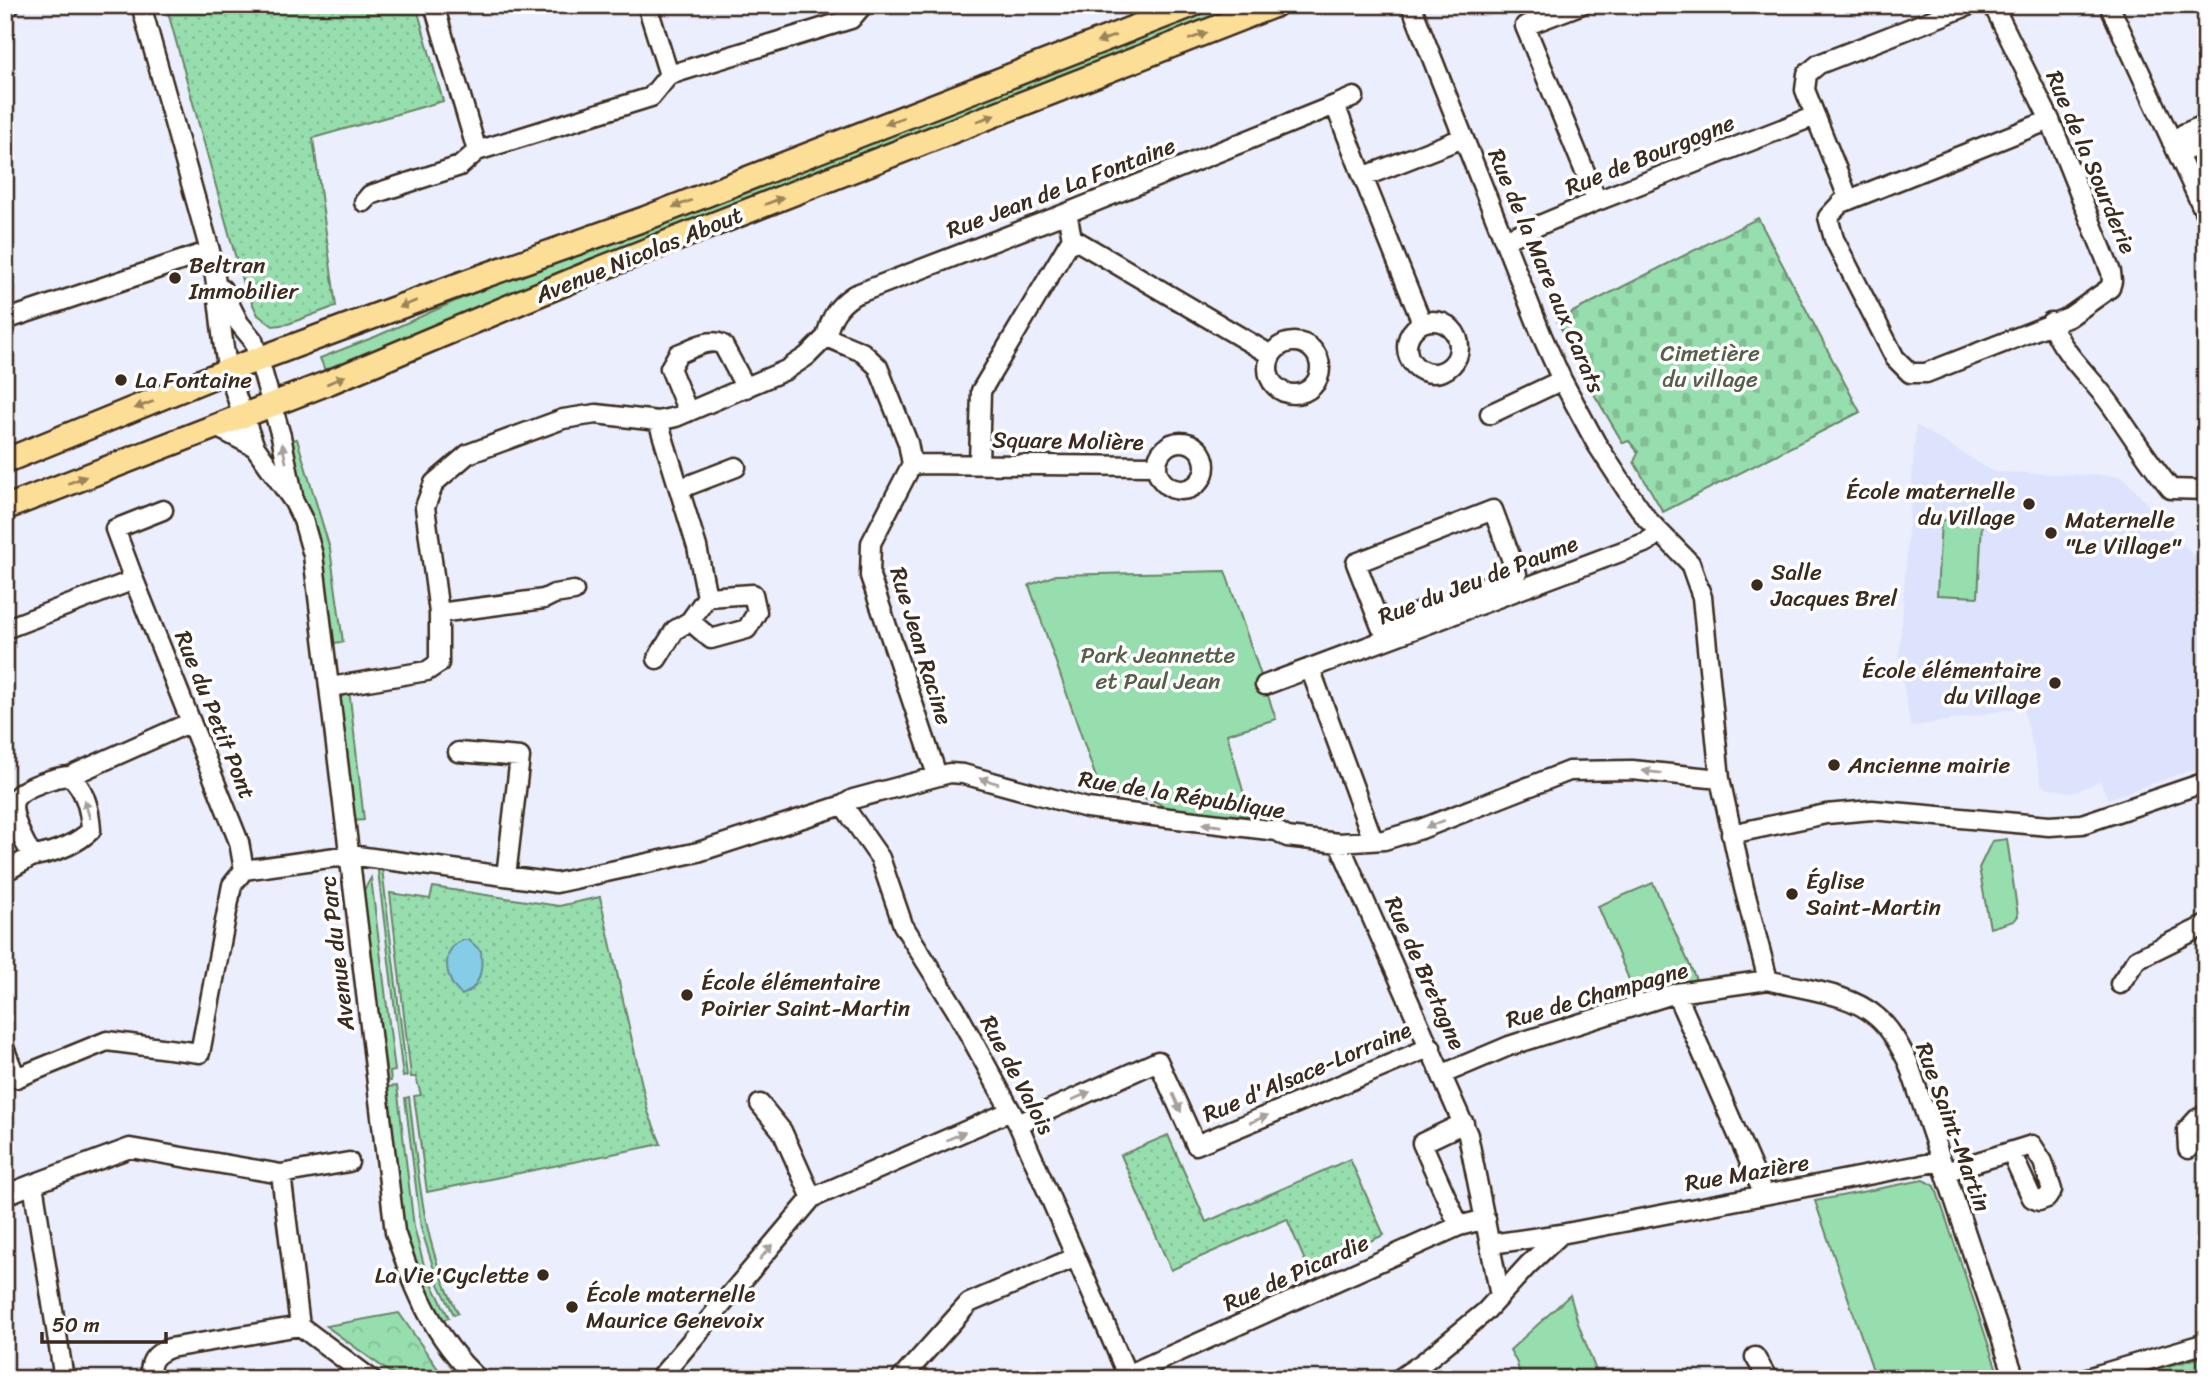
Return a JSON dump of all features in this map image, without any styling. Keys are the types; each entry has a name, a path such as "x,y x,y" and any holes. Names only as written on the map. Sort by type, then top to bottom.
{"main road":[{"name":"Avenue Nicolas About","path":"5,461 229,370 472,279 644,219 1192,5"},
{"name":"Avenue Nicolas About","path":"5,508 273,405 597,270 1276,5"}],"street":[{"path":"141,5 216,278"},
{"path":"435,5 477,150"},
{"path":"648,5 669,75"},
{"path":"364,202 370,195 460,166 477,150 651,97 669,75 851,19 863,5"},
{"name":"Rue de la Mare aux Carats","path":"1411,5 1542,336 1562,380 1596,443 1647,519 1690,563 1702,597 1720,779 1768,980"},
{"path":"1580,5 1525,26 1597,201"},
{"path":"1849,200 1805,90 1807,74 1819,64 1969,5"},
{"name":"Rue de la Sourderie","path":"1993,5 2050,120 2112,272 2110,288 2069,317 2051,322"},
{"path":"2109,5 2206,215"},
{"name":"Rue Jean de La Fontaine","path":"825,337 830,319 840,304 854,295 1067,213 1354,97"},
{"path":"1335,105 1422,323"},
{"name":"Rue de Bourgogne","path":"1504,240 1815,116"},
{"path":"2050,120 1840,203 1828,217 1834,239 1895,358 1910,373 1926,373 2051,322 2056,338 2110,403 2171,489 2206,490"},
{"path":"2175,148 2185,133 2206,124"},
{"path":"1363,177 1463,138"},
{"path":"2175,148 2206,142"},
{"path":"979,464 981,391 1072,238 1067,213"},
{"path":"1072,238 1271,355"},
{"path":"5,320 210,251"},
{"name":"Avenue du Parc","path":"216,278 239,323 253,340 260,360 273,405 294,502"},
{"name":"Avenue du Parc","path":"216,278 225,351 243,416 255,447 294,502 303,520 313,555 395,1232 413,1286 438,1333 478,1379"},
{"path":"331,687 427,671 439,663 439,613 425,507 434,482 468,454 563,419 596,414 658,421 688,412 786,370 807,356 825,337 862,352 878,367 908,443 912,464"},
{"path":"688,412 670,368 678,354 719,342 746,388"},
{"path":"1490,414 1562,380"},
{"path":"657,659 675,630 690,621 707,597 697,547 658,421"},
{"name":"Avenue du Parc","path":"216,427 255,447"},
{"name":"Square Molière","path":"912,464 1156,466"},
{"name":"Rue Jean Racine","path":"912,464 871,543 870,576 937,775"},
{"path":"679,489 736,467"},
{"name":"Rue du Petit Pont","path":"163,510 115,529 239,842 244,870"},
{"path":"1493,510 1517,574 1381,626 1356,563 1493,510"},
{"name":"Rue du Jeu de Paume","path":"1265,685 1647,542 1659,532"},
{"path":"5,629 134,580"},
{"path":"439,613 544,599 554,594 574,591"},
{"path":"690,621 711,639 747,629 757,612 753,594 707,597"},
{"path":"1310,668 1373,840"},
{"path":"33,856 26,847 13,811 15,799 23,792 57,776 71,776 191,722"},
{"path":"458,752 520,757 506,876"},
{"name":"Rue de la République","path":"350,855 556,883 698,852 843,805 853,799 937,775 963,774 1087,808 1277,831 1287,837 1339,843 1384,840 1421,829 1569,772 1632,770 1720,779"},
{"path":"5,871 33,856 42,856 83,838 92,830 91,814 78,783 71,776"},
{"path":"1731,834 1826,814 1872,810 2049,826 2082,824 2206,782"},
{"name":"Rue de Valois","path":"843,805 880,858 903,925 956,1010 1015,1118 1128,1377"},
{"name":"Rue de Bretagne","path":"1339,843 1464,1123 1500,1296"},
{"path":"5,1050 16,1078 107,1041 200,1053 232,885 244,870 350,855"},
{"path":"2120,984 2137,959 2206,925"},
{"name":"Rue de Champagne","path":"1443,1073 1509,1046 1676,993 1768,980"},
{"name":"Rue Saint-Martin","path":"1768,980 1842,998 1863,1007 1877,1017 1893,1035 1908,1062 2015,1379"},
{"path":"1676,993 1764,1195"},
{"name":"Rue d'Alsace-Lorraine","path":"659,1379 812,1198 1158,1061 1196,1145 1431,1047"},
{"path":"760,1104 782,1131 812,1198"},
{"path":"2188,1149 2187,1130 2206,1114"},
{"path":"1459,1226 1422,1143 1464,1123"},
{"path":"5,1195 130,1147 281,1174 349,1162"},
{"name":"Rue Mazière","path":"1491,1244 1562,1234 2011,1152"},
{"path":"281,1174 300,1326 370,1379"},
{"path":"33,1184 64,1379"},
{"name":"Rue de Picardie","path":"1128,1377 1459,1226 1486,1219"},
{"path":"1398,1379 1424,1362 1485,1312 1528,1265 1562,1234"},
{"path":"901,1379 969,1303 1076,1257"},
{"path":"151,1379 150,1365 153,1358 170,1348 300,1326"},
{"path":"2084,1379 2206,1343"},
{"path":"1755,1357 1768,1379"}],"shaded area":[{"path":"1916,425 1994,472 2122,476 2206,569 2206,765 2108,799 2100,781 2073,793 2042,786 2023,707 1911,727 1899,660"}],"green space":[{"path":"166,5 416,5 443,101 313,138 336,306 288,324 273,326 258,315 243,284"},
{"path":"1218,5 1241,5 326,373 320,358 469,295"},
{"name":"Cimetière du village","path":"1758,218 1860,412 1663,512 1634,462 1638,452 1629,441 1623,443 1594,394 1557,320"},
{"path":"297,439 330,549 343,642 332,643 288,441"},
{"path":"1941,520 1982,522 1978,597 1937,595"},
{"name":"Park Jeannette et Paul Jean","path":"1225,571 1276,719 1227,734 1250,816 1166,810 1154,801 1146,799 1102,795 1029,585 1056,575"},
{"path":"349,689 364,820 354,821 339,704 343,693"},
{"path":"2007,839 2018,916 2014,921 1990,928 1979,868 1992,841"},
{"path":"382,868 407,1076 403,1077 378,871"},
{"path":"371,878 395,1071 390,1072 391,1081 385,1082 363,892"},
{"path":"1653,883 1696,979 1636,996 1598,906"},
{"path":"433,887 559,906 600,897 648,1112 661,1144 427,1192 414,1096 421,1095 416,1077 411,1077 390,893 430,899"},
{"path":"397,1086 414,1227 425,1269 449,1318 441,1320 430,1304 405,1241 385,1087"},
{"path":"409,1097 423,1208 436,1260 458,1313 454,1315 438,1282 421,1228 405,1098"},
{"path":"1168,1135 1206,1222 1350,1159 1384,1235 1308,1268 1287,1219 1171,1270 1121,1155"},
{"path":"1923,1180 1935,1186 2000,1379 1876,1379 1815,1201"},
{"path":"1570,1295 1599,1379 1521,1379 1510,1350"},
{"path":"399,1313 445,1379 399,1379 326,1326"},
{"path":"2206,1356 2206,1379 2117,1379"}],"water":[{"path":"463,940 469,940 481,951 482,964 477,983 462,995 456,990 447,966 450,950"}],"place":[{"name":"Beltran Immobilier","path":"175,278"},
{"name":"La Fontaine","path":"121,380"},
{"name":"École maternelle du Village","path":"2029,504"},
{"name":"Maternelle \"Le Village\"","path":"2051,533"},
{"name":"Salle Jacques Brel","path":"1757,585"},
{"name":"École élémentaire du Village","path":"2055,683"},
{"name":"Ancienne mairie","path":"1834,765"},
{"name":"Église Saint-Martin","path":"1792,894"},
{"name":"École élémentaire Poirier Saint-Martin","path":"687,995"},
{"name":"La Vie'Cyclette","path":"543,1275"},
{"name":"École maternelle Maurice Genevoix","path":"572,1307"}]}
